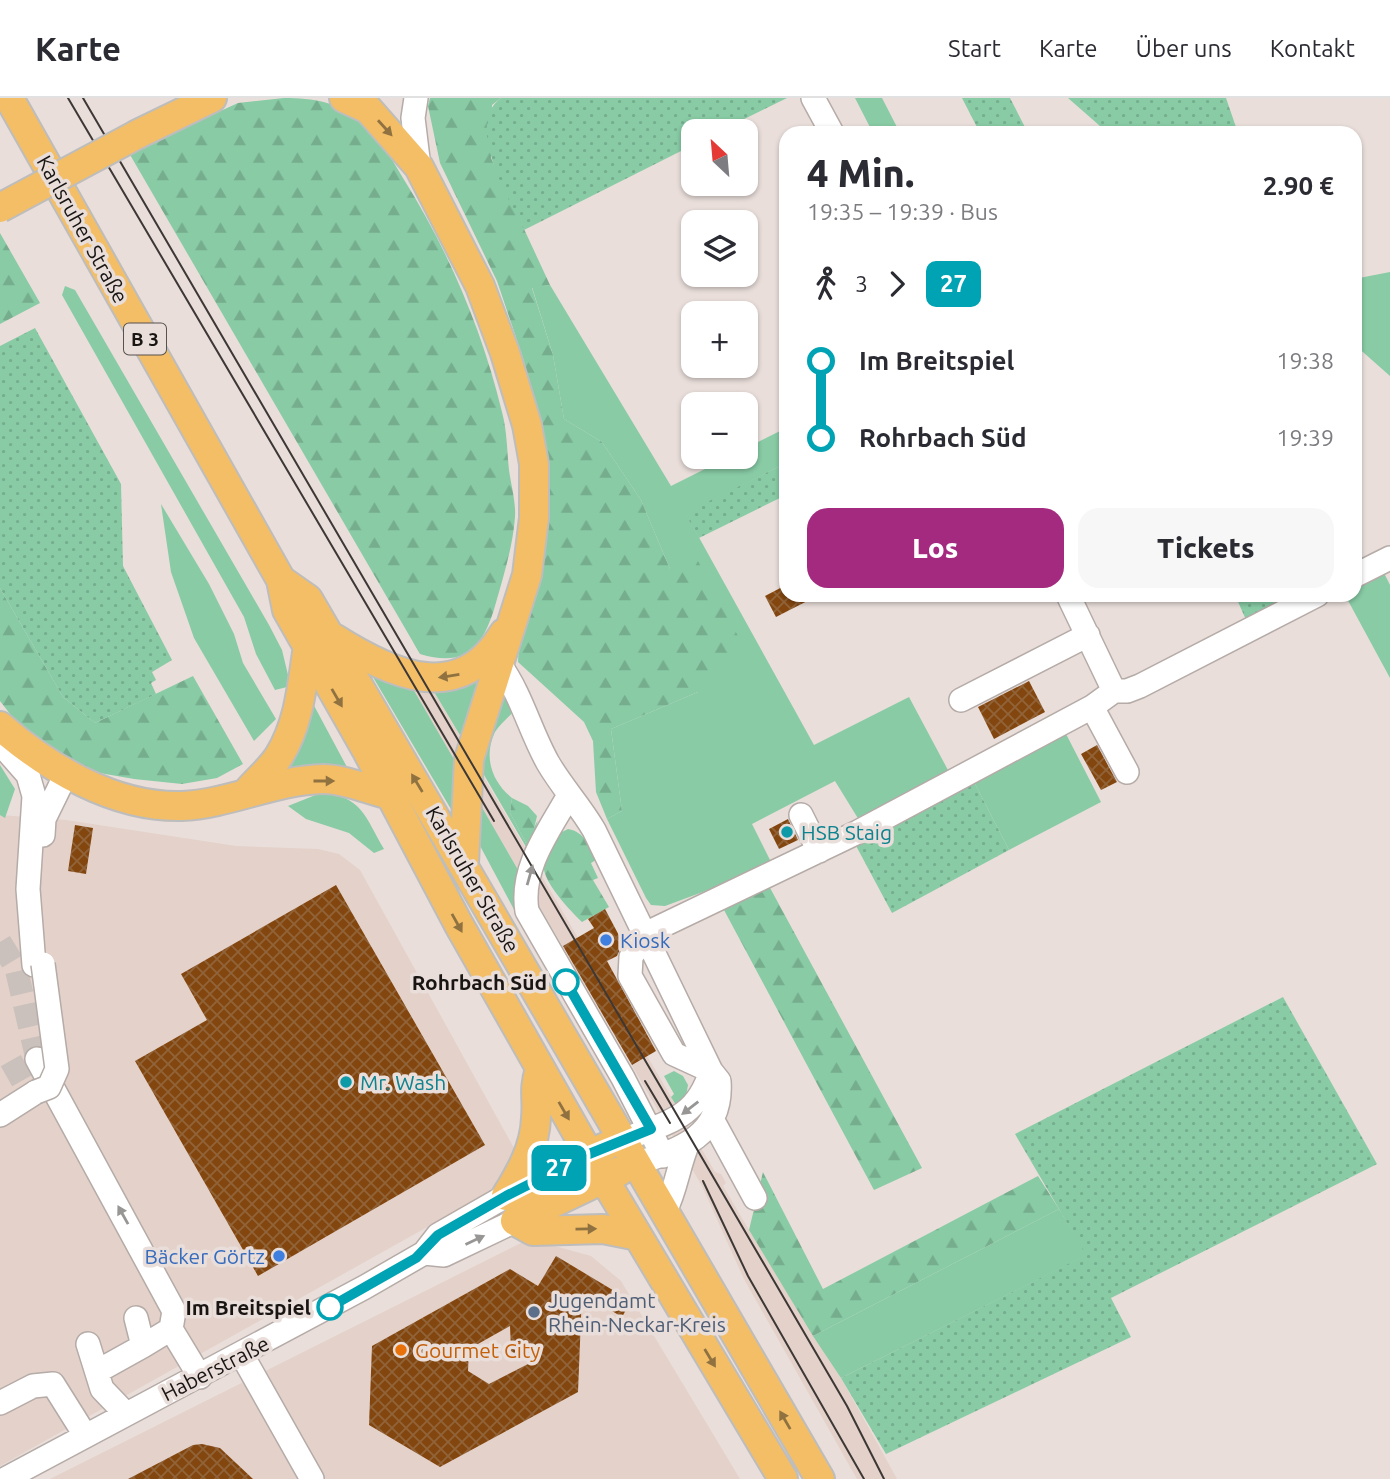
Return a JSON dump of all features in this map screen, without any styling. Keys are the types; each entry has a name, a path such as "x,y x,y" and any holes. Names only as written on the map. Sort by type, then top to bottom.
{"main road":[{"name":"Karlsruher Straße","path":"9,98 281,580 308,599 319,641 390,795 540,1069 783,1479"},
{"path":"0,208 138,134 212,98"},
{"path":"344,98 368,109 419,167 480,286 505,353 527,425 534,464 534,518 527,575 470,759 464,863"},
{"path":"247,792 279,757 298,714 319,641 376,665 421,678 442,678 462,674 481,662 499,642 515,616"},
{"name":"Karlsruher Straße","path":"319,641 464,863 641,1153 664,1211 820,1479"},
{"path":"0,726 26,749 66,774 148,803 181,806 247,792 333,780 390,795"},
{"path":"510,1208 530,1152 536,1119 534,1090 540,1069"},
{"path":"510,1208 589,1154 641,1153"},
{"path":"510,1208 604,1179 641,1153"},
{"path":"510,1208 533,1231 603,1228 638,1236"}],"street":[{"path":"416,98 413,118 419,167"},
{"path":"813,98 828,126"},
{"path":"1362,572 1390,558"},
{"path":"1072,602 1114,691"},
{"path":"715,1076 674,1054 630,976 631,957 645,934 819,851 1093,707 1114,691 1127,691 1140,686 1303,602"},
{"path":"961,701 1088,635"},
{"path":"500,665 525,709 547,761 568,797 582,810 594,830 715,1076 719,1102 710,1123 688,1143 678,1167 675,1192 664,1211"},
{"path":"1093,707 1127,772"},
{"path":"0,743 28,775 34,796 28,888 57,1069 49,1087 34,1087 5,1112"},
{"path":"39,965 44,818 66,774"},
{"path":"568,797 539,846 525,891 527,911 651,1129"},
{"path":"802,815 819,851"},
{"path":"37,1059 167,1296 173,1311 171,1329 200,1377"},
{"path":"641,1153 651,1129 691,1110 715,1076"},
{"path":"710,1123 755,1198"},
{"path":"641,1153 688,1143"},
{"name":"Haberstraße","path":"5,1479 242,1355 424,1253 444,1255 510,1208"},
{"path":"136,1318 143,1346"},
{"path":"98,1371 171,1329"},
{"path":"88,1344 102,1389 126,1414"},
{"path":"242,1355 312,1479"},
{"path":"0,1403 33,1385 53,1384 60,1390 81,1437"},
{"path":"0,1418 47,1394 55,1398 81,1437"}],"shaded area":[{"path":"409,682 430,685 715,1172 721,1174 726,1183 723,1186 749,1230 841,1378 897,1479 857,1479 744,1279 702,1186"},
{"path":"0,815 66,820 236,846 318,849 339,854 360,870 520,1159 488,1193 0,1466"},
{"path":"529,1239 591,1256 621,1281 740,1479 50,1479"}],"green space":[{"path":"284,98 315,100 335,106 354,115 375,134 419,205 449,262 474,320 494,381 504,419 515,517 507,562 485,633 470,651 461,656 436,658 420,654 129,153 238,103"},
{"path":"430,98 501,98 492,105 491,158 550,285 532,288 553,355 564,419 602,442 641,500 670,569 698,561 739,638 698,692 611,729 622,811 607,819 596,792 593,741 584,722 518,662 519,644 541,577 547,487 539,430 524,361 497,281 440,163 428,106"},
{"path":"501,98 787,98 744,119 681,119 681,151 524,230 493,162 487,126 491,110"},
{"path":"855,98 882,98 896,126 869,126"},
{"path":"962,98 1010,98 1024,126 976,126"},
{"path":"1068,98 1226,98 1236,126 1100,126"},
{"path":"0,233 40,303 0,324"},
{"path":"1390,272 1390,376 1362,351 1362,277"},
{"path":"550,285 671,486 705,469 758,469 758,442 779,432 779,467 686,514 814,745 909,697 949,772 859,820 835,781 752,824 773,866 665,906 651,905 607,819 622,811 611,729 698,692 670,569 641,500 602,442 564,419 553,355 532,287"},
{"path":"65,286 75,290 269,625 282,650 288,675 287,687 275,690 256,654 244,617 62,295"},
{"path":"35,328 121,484 123,566 172,660 152,672 156,680 151,683 156,694 95,723 63,697 0,588 0,346"},
{"path":"779,466 779,498 699,538 685,513"},
{"path":"161,504 209,584 234,634 243,663 276,719 254,741 194,638 171,572"},
{"path":"1382,569 1390,585 1390,678 1349,602 1362,602 1362,579"},
{"path":"0,588 63,697 95,723 193,676 243,764 217,778 182,784 134,779 94,772 28,737 0,701"},
{"path":"1238,602 1282,602 1247,622"},
{"path":"370,672 409,682 459,768 455,816"},
{"path":"484,673 464,742 430,685"},
{"path":"505,693 514,711 495,732 491,741 490,760 499,784 512,798 510,813 526,843 538,820 529,852 480,768 496,699"},
{"path":"311,700 348,769 315,765 279,773"},
{"path":"1065,732 1101,802 1009,850 973,780"},
{"path":"0,765 15,789 5,818 0,815"},
{"path":"973,780 1009,850 892,913 854,842"},
{"path":"318,794 344,798 353,803 366,817 384,849 374,853 349,833 306,819 288,806"},
{"path":"476,797 521,875 519,919 478,842"},
{"path":"512,798 528,806 537,816 531,841 526,843 510,813"},
{"path":"568,829 579,833 589,845 596,860 591,863 598,878 593,880 609,907 582,922 557,894 544,868 546,854 556,835"},
{"path":"769,886 922,1168 874,1190 724,910"},
{"path":"1283,997 1377,1164 1111,1298 1131,1337 886,1454 841,1378 1086,1255 1015,1134"},
{"path":"674,1071 683,1076 688,1085 686,1096 676,1105 671,1097 674,1094 664,1076"},
{"path":"763,1172 823,1289 1038,1176 1059,1209 813,1336 749,1230"},
{"path":"1059,1209 1087,1255 841,1378 813,1336"}],"building":[{"path":"779,589 779,602 805,602 776,617 765,596"},
{"path":"1029,681 1045,712 994,739 978,707"},
{"path":"1097,745 1117,782 1101,790 1081,754"},
{"name":"HSB Staig","path":"788,819 798,840 779,849 769,829"},
{"path":"75,825 93,828 86,874 68,871"},
{"name":"Mr. Wash","path":"336,885 485,1145 258,1276 135,1061 207,1020 181,974"},
{"path":"605,909 623,943 617,956 607,961 656,1051 632,1065 563,946 594,928 588,919"},
{"path":"556,1256 631,1301 622,1317 582,1293 578,1392 440,1467 369,1425 372,1346 510,1269 538,1286","holes":["510,1326 511,1351 530,1363 489,1384 468,1371 469,1349"]},
{"path":"193,1445 220,1448 253,1479 128,1479"}],"tunnel":[{"path":"0,942 16,968 37,1059 0,1080"}],"tram line":[{"path":"68,98 494,821"},
{"path":"83,98 847,1406 884,1479"},
{"path":"645,1081 670,1123"},
{"path":"703,1181 748,1276 864,1479"}],"bus line":[{"name":"27","path":"330,1307 424,1253 438,1235 506,1196 565,1165 651,1129 624,1078 566,982"}],"place":[{"name":"HSB Staig","path":"787,832"},
{"name":"Kiosk","path":"606,940"},
{"name":"Rohrbach Süd","path":"566,982"},
{"name":"Mr. Wash","path":"346,1082"},
{"name":"Bäcker Görtz","path":"279,1256"},
{"name":"Im Breitspiel","path":"330,1307"},
{"name":"Jugendamt Rhein-Neckar-Kreis","path":"534,1312"},
{"name":"Gourmet City","path":"401,1350"}]}
